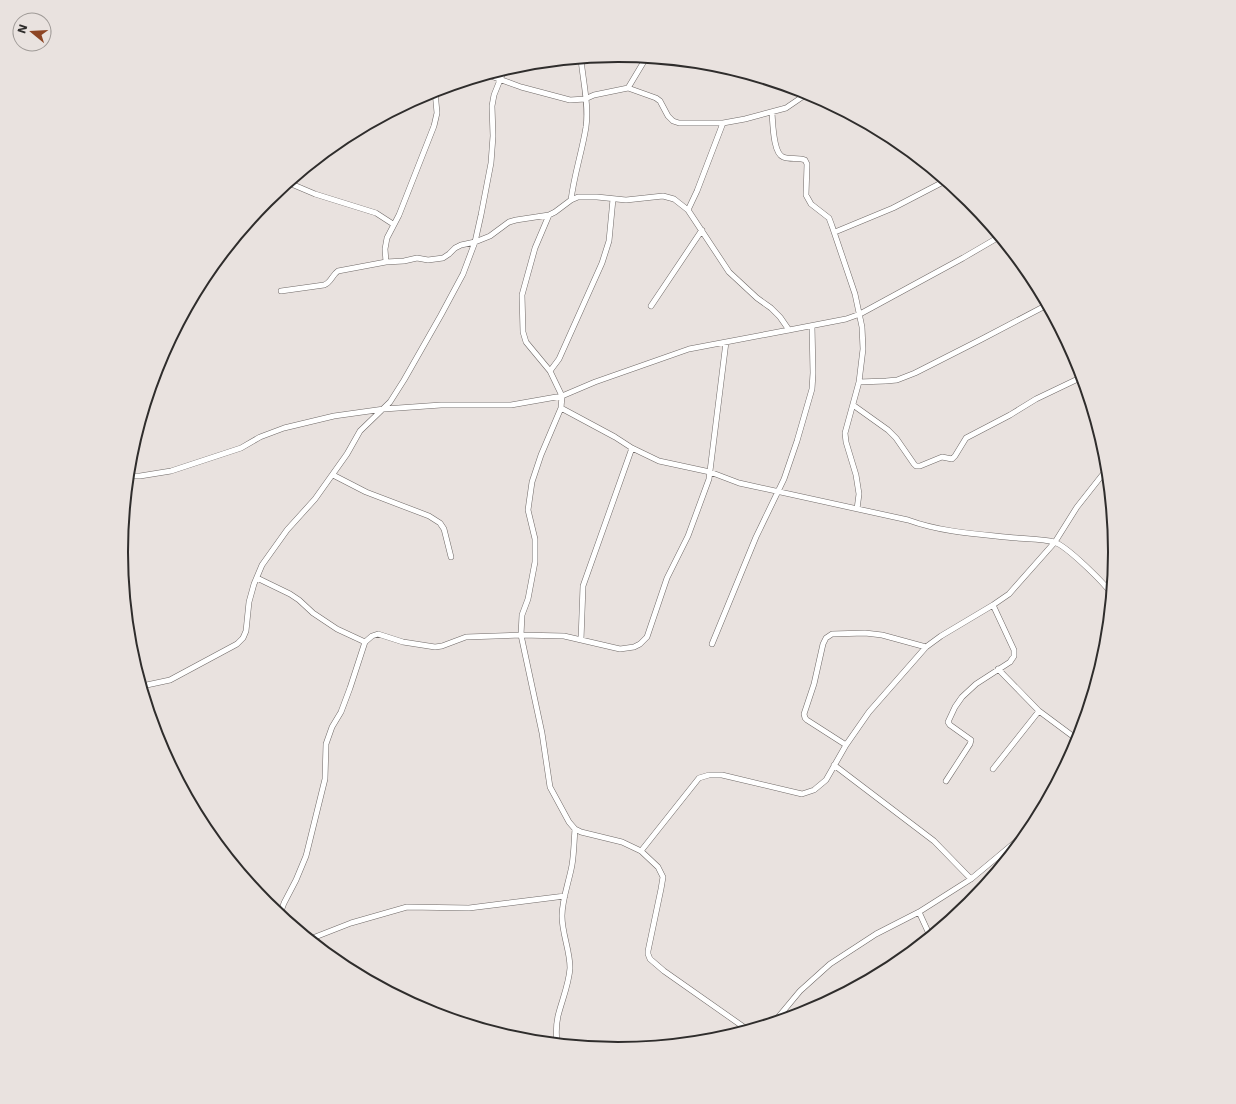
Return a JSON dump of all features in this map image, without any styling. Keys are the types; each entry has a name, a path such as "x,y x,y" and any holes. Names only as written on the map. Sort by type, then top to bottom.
{"street":[{"path":"571,200 575,174 586,126 586,99 582,63"},
{"path":"628,88 643,63"},
{"path":"147,685 170,680 243,638 246,631 249,602 256,578 262,565 286,530 315,500 360,431 384,409 404,380 463,274 475,242 491,163 493,136 492,106 494,95 501,76"},
{"path":"495,78 570,100 586,99 594,95 628,88 650,94 656,98 660,101 668,116 673,121 678,123 722,123 786,108 802,97"},
{"path":"386,262 385,249 387,238 399,215 434,126 437,113 436,97"},
{"path":"772,112 776,148 779,155 784,158 802,158 806,160 806,194 811,204 828,218 835,232 838,248 847,270 860,314 863,349 858,382 845,433 846,442 856,475 859,494 856,509"},
{"path":"688,210 698,191 722,123"},
{"path":"835,232 893,208 940,183"},
{"path":"294,185 315,194 376,213 393,224"},
{"path":"281,291 328,284 333,275 338,271 417,258 428,260 443,258 461,245 475,242 490,236 509,222 549,215 578,197 633,200 663,196 674,199 688,210 729,272 757,298 771,308 780,317 789,330"},
{"path":"550,371 560,359 602,263 609,241 613,199"},
{"path":"549,215 535,248 527,275 522,295 521,310 523,332 526,342 550,371 562,396 561,408 541,455 532,482 528,510 535,539 535,562 528,599 522,615 521,635 542,733 550,787 569,822 574,828 581,832 622,842 641,851 658,868 662,877 661,889 648,951 650,959 664,971 742,1026"},
{"path":"651,306 702,230"},
{"path":"134,476 171,471 241,448 260,437 284,428 334,416 384,409 441,404 511,405 562,396 595,382 689,349 846,319 860,314 995,239"},
{"path":"858,382 897,380 914,373 1042,307"},
{"path":"712,644 756,537 784,479 797,441 812,388 812,326"},
{"path":"282,908 306,856 325,779 326,744 332,727 341,712 365,642 372,636 378,634 403,642 442,646 466,637 521,635 564,636 620,648 634,647 640,644 647,637 667,578 688,536 710,472 726,342"},
{"path":"853,405 888,430 896,438 914,464 920,466 942,457 952,459 966,438 1010,415 1036,399 1077,380"},
{"path":"561,408 615,437 632,448 659,461 710,472 738,483 908,520 941,530 1055,542 1077,559 1107,587"},
{"path":"581,640 583,586 632,448"},
{"path":"332,475 366,492 429,516 440,523 444,529 451,556"},
{"path":"641,851 699,778 709,775 722,775 802,794 814,790 826,780 846,745 869,712 926,647 1009,594 1055,542 1077,507 1102,475"},
{"path":"256,578 290,594 336,629 365,642"},
{"path":"946,780 970,744 971,740 948,722 955,707 962,697 976,684 1010,662 1014,656 1014,650 993,605"},
{"path":"846,745 804,718 814,684 822,644 826,638 832,634 865,633 900,639 926,647"},
{"path":"998,669 1039,711 1072,736"},
{"path":"993,769 1039,711"},
{"path":"834,765 934,841 971,880"},
{"path":"557,1038 558,1016 563,1002 570,968 562,915 572,864 574,828"},
{"path":"781,1014 800,991 830,964 876,934 919,912 971,880 1008,849"},
{"path":"315,937 351,922 407,907 469,908 565,896"},
{"path":"919,912 928,931"}]}
